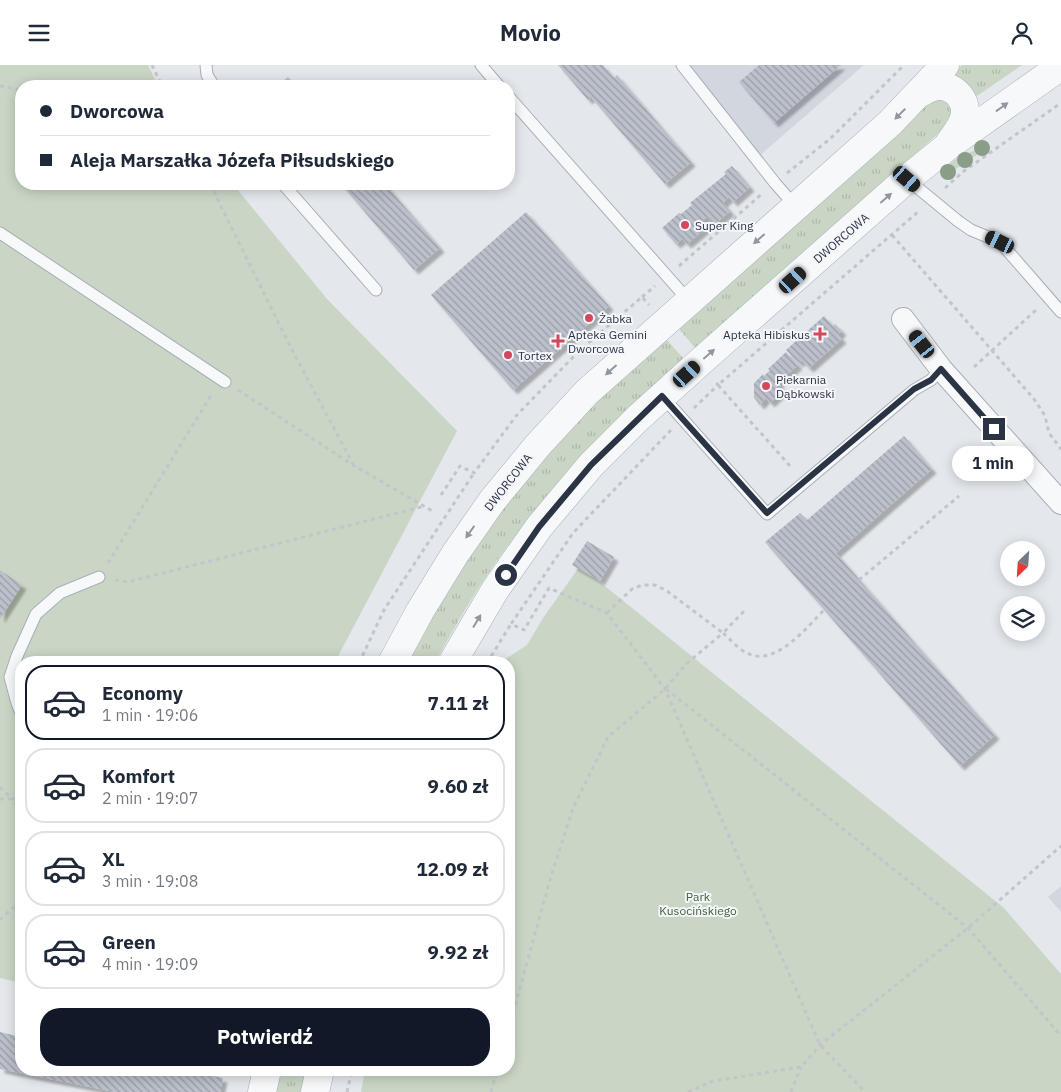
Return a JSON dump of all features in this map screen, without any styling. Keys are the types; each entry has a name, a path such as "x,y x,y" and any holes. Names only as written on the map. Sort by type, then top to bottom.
{"street":[{"name":"DWORCOWA","path":"396,656 420,611 455,554 492,501 538,445 587,392 890,123 945,65"},
{"name":"DWORCOWA","path":"456,656 495,590 539,527 591,465 662,396 907,179 948,146 1061,66"},
{"path":"920,93 931,87 946,87 960,95 964,102 964,119 948,146"},
{"path":"903,319 941,369 1061,503"},
{"path":"262,1092 266,1076"},
{"path":"315,1092 319,1076"}],"lane":[{"path":"206,65 207,75 210,80"},
{"path":"481,65 494,80"},
{"path":"682,65 796,207"},
{"path":"515,104 689,301"},
{"path":"907,179 971,230 1000,242 1061,312"},
{"path":"288,190 376,290"},
{"path":"0,233 225,381"},
{"path":"662,396 767,513 914,389 931,380 941,369"},
{"path":"17,656 36,614 60,593 99,577"},
{"path":"15,662 10,677 15,696"}],"path":[{"path":"152,65 159,80"},
{"path":"0,86 15,89"},
{"path":"790,466 718,385 964,171 1061,103"},
{"path":"213,190 289,344 353,465"},
{"path":"892,235 1034,399 1045,416 1049,433 1061,449"},
{"path":"974,367 1048,298"},
{"path":"425,506 128,583 99,577 210,396 225,381 353,465 425,506 434,512"},
{"path":"491,656 511,623 572,533 665,435"},
{"path":"441,495 460,466"},
{"path":"361,656 384,610 474,473"},
{"path":"859,580 959,496"},
{"path":"607,613 632,589 642,585 655,585 667,591 747,653 761,657 776,653 790,643 824,609"},
{"path":"511,623 524,630 549,588 607,613 666,689 968,928 1061,1035"},
{"path":"515,1006 549,883 573,808 608,737 666,689 686,664 723,633 745,611"},
{"path":"666,689 820,1045 865,1092"},
{"path":"0,787 15,802"},
{"path":"0,799 15,799"},
{"path":"791,1092 802,1067 820,1045 968,928 1061,846"},
{"path":"0,919 12,908 15,908"},
{"path":"688,1092 713,1081 802,1067"},
{"path":"347,1092 351,1076"},
{"path":"491,1092 495,1076"}],"shaded area":[{"path":"688,65 864,65 759,156"},
{"path":"1061,886 1061,912 1048,897"}],"green space":[{"path":"0,65 148,65 155,80 15,80 15,190 238,190 327,299 457,431 338,656 15,656 15,982 0,978"},
{"path":"962,65 1022,65 977,96 955,75 955,72"},
{"path":"941,97 953,107 949,122 940,132 696,349 679,329 900,132 931,100"},
{"path":"984,146 986,149 944,177 949,165 954,161"},
{"path":"666,339 684,359 632,405 560,480 488,574 438,656 410,656 462,568 526,479 574,424"},
{"name":"Park Kusocińskiego","path":"580,566 1004,908 1061,974 1061,1092 361,1092 364,1076 515,1076 515,656 510,656 527,645 543,618"},
{"path":"279,1076 307,1076 303,1092 276,1092"}],"building":[{"path":"558,65 603,65 614,78 617,75 691,162 665,184 591,97 588,100"},
{"path":"759,65 841,65 774,123 739,82"},
{"path":"732,166 750,187 733,202 729,197 723,203 730,211 714,225 707,217 701,222 706,228 687,244 682,239 676,244 662,228 679,213 681,214 692,205 690,203 726,174 724,172"},
{"path":"346,190 390,190 440,248 414,270"},
{"path":"526,212 609,306 513,390 431,295"},
{"path":"824,316 833,326 835,324 842,331 838,335 842,339 809,368 801,360 799,363 786,350"},
{"path":"786,352 798,365 778,383 781,386 778,388 782,392 770,403 766,398 760,405 754,398 754,383 763,374 764,376 770,370 768,369"},
{"path":"904,436 932,469 836,553 995,735 960,766 765,542 800,513 807,520"},
{"path":"587,541 614,557 600,581 572,565"},
{"path":"0,570 22,585 0,619"},
{"path":"0,1032 15,1036 15,1072 0,1069"},
{"path":"35,1076 213,1076 223,1078 220,1092 115,1092"}],"place":[{"name":"Super King","path":"685,225"},
{"name":"Żabka","path":"589,318"},
{"name":"Apteka Hibiskus","path":"820,334"},
{"name":"Apteka Gemini Dworcowa","path":"558,341"},
{"name":"Tortex","path":"508,355"},
{"name":"Piekarnia Dąbkowski","path":"766,386"}],"route":[{"path":"506,575 539,527 591,465 662,396 767,513 914,389 931,380 941,369 994,429"}]}
